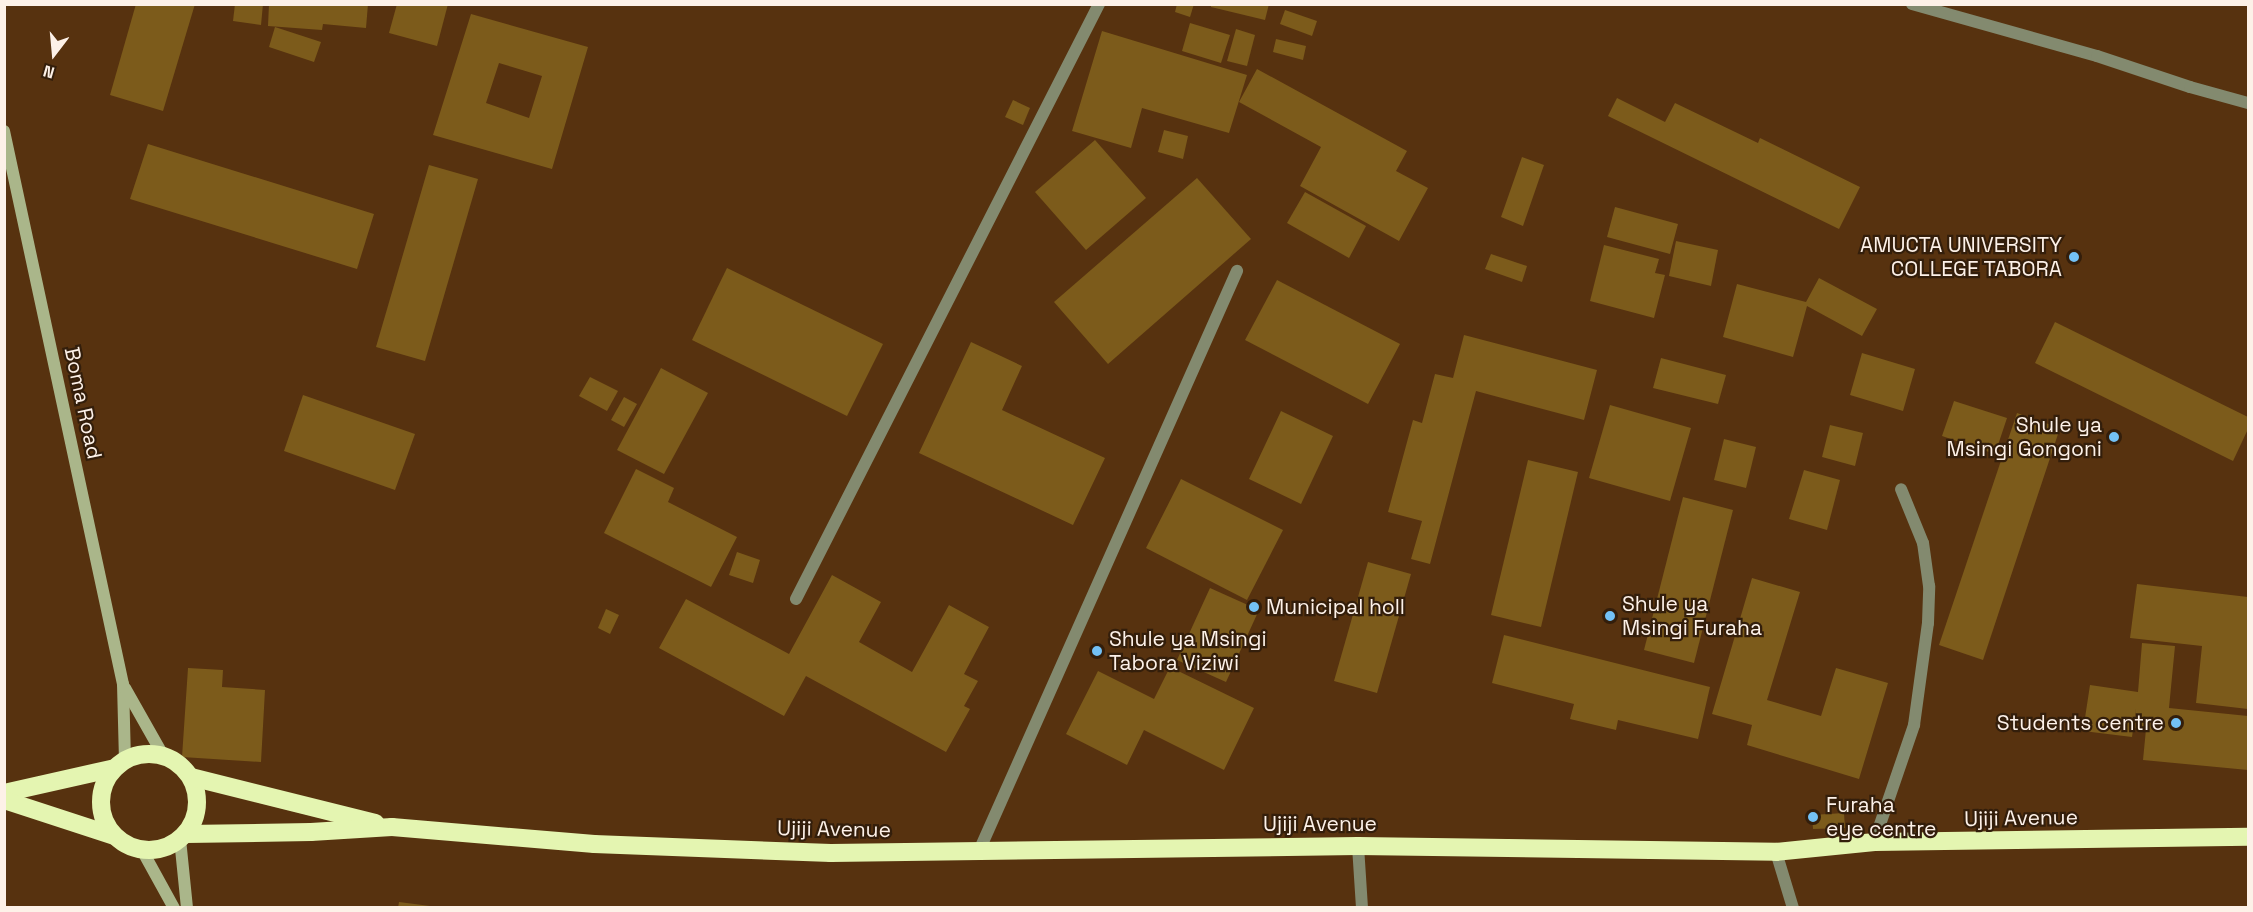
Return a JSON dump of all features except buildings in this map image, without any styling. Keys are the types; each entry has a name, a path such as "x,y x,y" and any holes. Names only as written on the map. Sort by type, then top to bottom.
{"highway":[{"path":"4,793 120,764 145,755 164,757 180,765 191,777 197,796 195,816 183,836"},
{"path":"114,836 104,820 100,801 105,783 120,764"},
{"path":"191,777 392,827"},
{"path":"4,800 114,836 142,850 162,848 183,836 392,827"},
{"name":"Ujiji Avenue","path":"392,827 594,844 831,853 1358,846 1776,852 1874,842 2248,837"}],"main road":[{"name":"Boma Road","path":"4,130 123,684"},
{"path":"123,684 164,757"},
{"path":"120,764 123,684"},
{"path":"183,836 187,908"},
{"path":"142,850 174,908"}],"street":[{"path":"796,599 1099,4"},
{"path":"1912,4 2097,56 2190,87 2248,103"},
{"path":"979,851 1237,271"},
{"path":"1874,842 1914,726 1928,623 1929,586 1923,543 1901,489"},
{"path":"1358,846 1362,908"},
{"path":"1776,852 1793,908"}],"place":[{"name":"AMUCTA UNIVERSITY COLLEGE TABORA","path":"2074,257"},
{"name":"Shule ya Msingi Gongoni","path":"2114,437"},
{"name":"Municipal holl","path":"1254,607"},
{"name":"Shule ya Msingi Furaha","path":"1610,616"},
{"name":"Shule ya Msingi Tabora Viziwi","path":"1097,651"},
{"name":"Students centre","path":"2176,723"},
{"name":"Furaha eye centre","path":"1813,817"}]}
